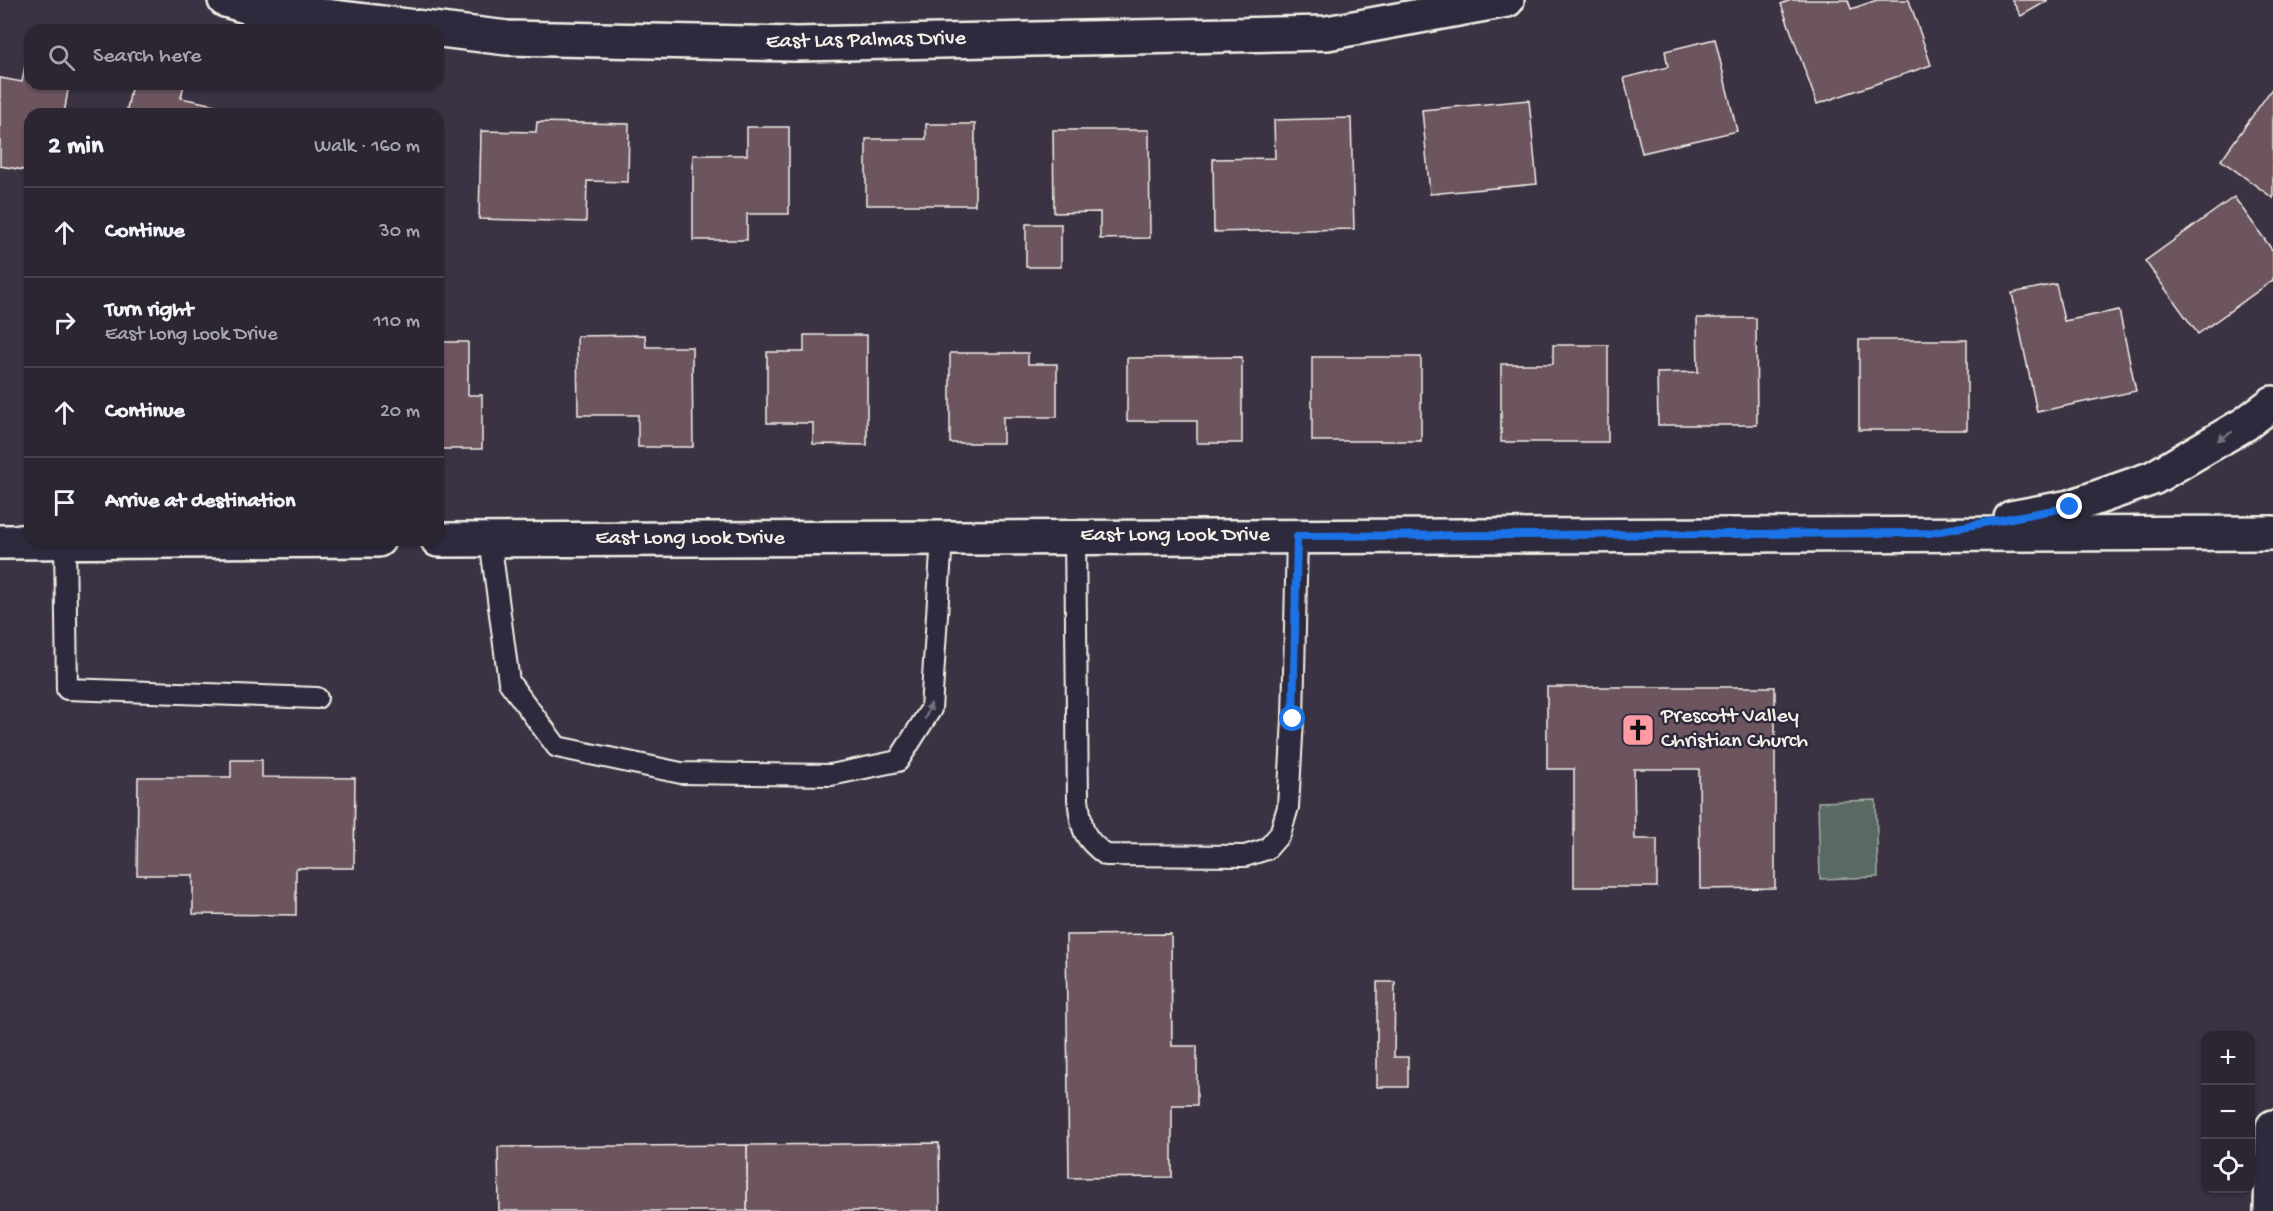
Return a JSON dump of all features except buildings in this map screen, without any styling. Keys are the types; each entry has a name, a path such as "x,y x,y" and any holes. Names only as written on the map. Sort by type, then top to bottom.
{"street":[{"name":"East Las Palmas Drive","path":"225,0 249,7 390,24"},
{"name":"East Las Palmas Drive","path":"444,30 507,38 797,44 1327,33 1508,0"},
{"path":"1929,533 2070,507 2153,478 2246,424 2273,403"},
{"name":"East Long Look Drive","path":"444,540 2273,533"},
{"path":"0,542 24,542"},
{"path":"2271,1211 2273,1127"}],"lane":[{"path":"1075,537 1078,800 1081,825 1090,843 1106,855 1245,856 1267,849 1280,834 1288,807 1293,719 1297,536"},
{"path":"490,539 509,682 557,747 681,773 831,776 898,761 932,710 942,537"},
{"path":"65,546 67,689 317,698"}],"green space":[{"path":"1876,800 1878,877 1820,879 1818,802"}],"place":[{"name":"Prescott Valley Christian Church","path":"1638,730"}],"route":[{"path":"1293,719 1297,536 1929,533 2070,507"}]}
